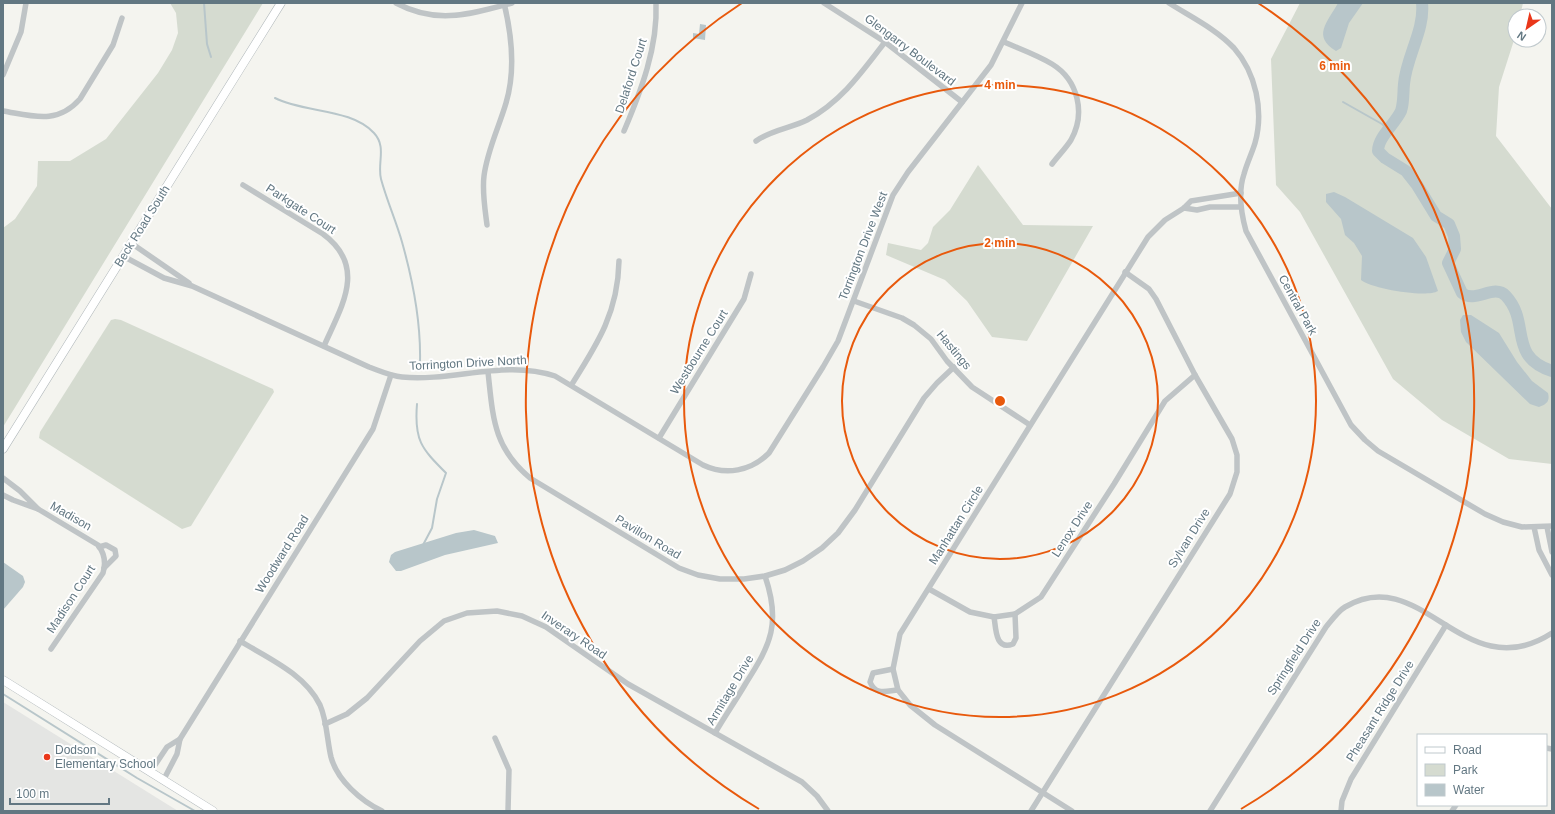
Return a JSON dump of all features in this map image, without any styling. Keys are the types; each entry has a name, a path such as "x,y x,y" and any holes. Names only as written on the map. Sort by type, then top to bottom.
{"main road":[{"name":"Beck Road South","path":"3,449 281,3"},
{"path":"3,680 164,779 213,811"}],"street":[{"path":"3,75 21,32 26,3"},
{"path":"396,3 419,13 446,17 459,16 512,3"},
{"name":"Delaford Court","path":"624,131 649,62 656,31 656,3"},
{"name":"Glengarry Boulevard","path":"824,3 885,42 962,102"},
{"name":"Torrington Drive West","path":"737,471 750,467 760,461 777,442 823,367 838,341 893,195 908,172 991,65 1004,42 1022,3"},
{"name":"Central Park","path":"1169,3 1217,34 1234,49 1247,67 1255,86 1259,104 1259,126 1255,144 1243,175 1241,193 1242,218 1251,243 1351,425 1364,440 1378,450 1485,514 1522,527 1550,526"},
{"path":"486,225 483,186 485,172 507,101 512,73 512,40 504,4"},
{"path":"3,111 49,117 61,114 74,106 80,99 113,45 122,18"},
{"path":"756,141 764,135 807,120 834,102 854,82 885,42"},
{"path":"1004,42 1052,64 1064,74 1076,92 1079,108 1077,124 1070,141 1052,164"},
{"name":"Parkgate Court","path":"243,185 323,234 332,242 342,255 348,277 347,293 324,346"},
{"name":"Manhattan Circle","path":"1072,811 935,725 910,705 898,690 893,669 900,634 1148,237 1165,220 1184,208 1191,201 1241,193"},
{"path":"1184,208 1197,210 1210,207 1241,207"},
{"name":"Torrington Drive North","path":"131,243 192,286"},
{"name":"Torrington Drive North","path":"123,256 164,278 192,286 369,367 390,375 419,378 515,369 536,371 555,376 572,384 709,468 737,471"},
{"path":"572,384 598,342 610,317 618,287 619,261"},
{"name":"Sylvan Drive","path":"1031,811 1230,494 1234,484 1237,465 1232,439 1195,375 1156,299 1149,289 1125,272"},
{"name":"Westbourne Court","path":"659,438 744,300 751,274"},
{"name":"Hastings","path":"854,301 902,318 914,325 931,339 947,361 964,379 982,394 1030,425"},
{"name":"Pavillon Road","path":"488,372 493,418 498,436 510,459 530,478 679,568 698,575 720,579 744,579 764,576 785,570 803,561 822,548 838,533 855,510 924,398 954,367"},
{"name":"Woodward Road","path":"164,779 177,754 180,739 373,429 390,375"},
{"name":"Lenox Drive","path":"929,589 970,612 994,617 1015,614 1041,596 1114,484 1165,401 1195,375"},
{"name":"Madison","path":"3,478 38,509"},
{"name":"Madison","path":"3,495 38,509 93,541 99,547"},
{"path":"1550,526 1552,552"},
{"path":"1534,527 1539,550 1552,575"},
{"path":"99,547 106,546 115,550 116,556 113,561 104,568"},
{"name":"Madison Court","path":"51,649 104,568 104,556 99,547"},
{"name":"Armitage Drive","path":"764,576 772,600 772,625 770,638 761,660 715,733 802,782 827,809"},
{"name":"Springfield Drive","path":"1210,811 1326,627 1344,608 1365,599 1388,596 1410,603 1472,641 1489,646 1505,648 1521,646 1541,640 1552,633"},
{"name":"Inverary Road","path":"325,724 347,714 367,698 420,641 444,621 467,613 497,612 522,616 546,627 628,684 715,733"},
{"path":"994,617 998,641 1003,645 1009,646 1013,644 1016,638 1015,614"},
{"name":"Pheasant Ridge Drive","path":"1341,811 1342,801 1351,779 1446,625"},
{"path":"240,641 282,666 304,683 320,706 331,758 345,783 366,803 382,811"},
{"path":"893,669 873,673 870,682 872,688 878,692 898,690"},
{"path":"495,738 509,770 508,811"},
{"name":"Woodward Road","path":"151,771 167,747 180,739"}],"shaded area":[{"name":"Dodson Elementary School","path":"3,702 178,811 3,811"}],"green space":[{"path":"170,3 263,3 3,427 3,228 15,219 37,186 38,161 70,161 106,139 158,73 172,50 178,33 176,13"},
{"path":"1300,3 1523,3 1522,8 1507,8 1507,48 1511,48 1499,87 1496,136 1552,209 1552,464 1509,459 1442,420 1393,379 1300,212 1276,185 1271,59"},
{"path":"978,165 1023,225 1093,226 1027,341 992,337 967,301 945,280 886,255 888,243 921,250 928,243 933,227 950,210"},
{"path":"111,320 121,320 273,389 274,392 191,526 182,529 39,438 40,432"}],"water":[{"path":"1338,3 1363,3 1349,23 1341,48 1336,51 1325,40 1323,34 1326,23"},
{"path":"700,24 706,25 705,40 693,38 693,33 699,34"},
{"path":"1334,192 1345,197 1413,238 1426,257 1438,291 1423,294 1400,292 1376,286 1361,280 1362,256 1354,243 1345,235 1341,219 1326,202 1326,194"},
{"path":"1463,315 1471,315 1499,333 1517,362 1532,381 1548,393 1549,398 1544,405 1539,407 1530,404 1466,342 1461,332 1460,320"},
{"path":"474,530 495,536 498,543 445,555 401,571 396,571 389,562 391,555 395,552 456,533"},
{"path":"3,562 23,576 25,582 23,587 3,610"}],"waterway":[{"path":"204,3 207,44 211,57"},
{"path":"1422,3 1421,23 1405,74 1401,111 1381,141 1378,151 1385,158 1406,171 1417,185 1436,216 1449,224 1454,236 1455,249 1448,263 1462,293 1467,296 1473,296 1496,292 1506,296 1513,306 1524,348 1529,357 1538,365 1552,371"},
{"path":"275,98 287,103 353,119 364,125 378,138 381,149 381,179 402,242 413,287 418,317 420,362"},
{"path":"1343,102 1382,124 1389,130"},
{"path":"417,404 417,426 421,443 430,457 446,473 437,499 432,528 423,545"},
{"path":"3,694 137,778 195,811"}],"place":[{"name":"Dodson Elementary School","path":"47,757"}]}
